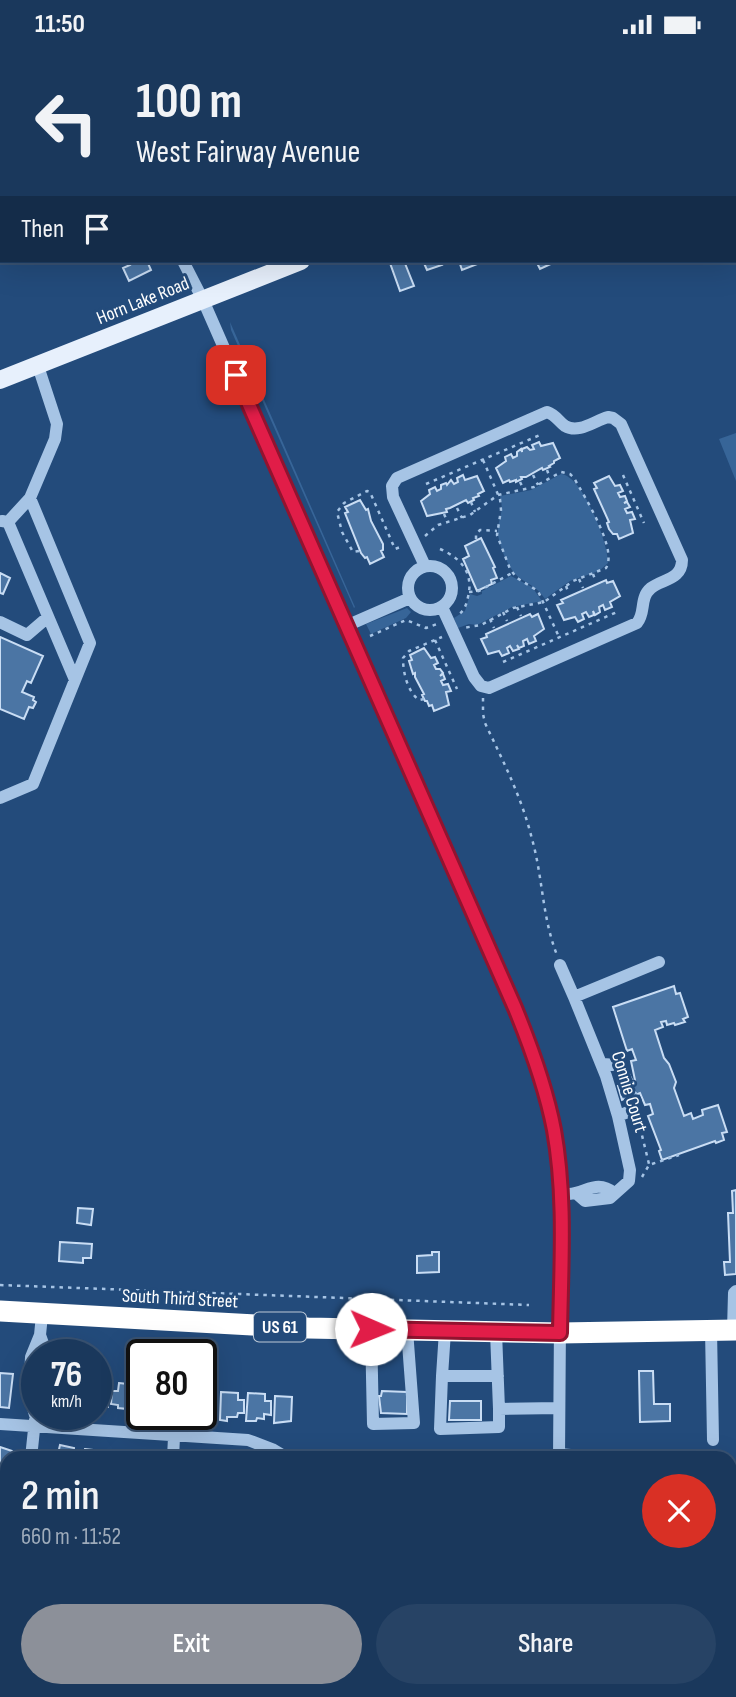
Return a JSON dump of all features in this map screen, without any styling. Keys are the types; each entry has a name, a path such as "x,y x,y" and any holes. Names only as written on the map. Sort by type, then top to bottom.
{"highway":[{"name":"South Third Street","path":"0,1311 41,1325 560,1333 735,1330"}],"main road":[{"name":"Horn Lake Road","path":"0,380 297,263"}],"street":[{"path":"184,263 203,300 532,1051 554,1129 561,1194 559,1451"},
{"path":"38,366 57,424 55,439 30,498 4,522 75,680"},
{"path":"425,566 393,497 393,486 401,475 543,413 551,413 568,428 575,429 608,417 621,424 682,561 681,569 675,576 649,589 643,599 642,617 637,624 486,688 478,683 473,675 442,607"},
{"path":"0,798 33,784 90,643 30,498"},
{"path":"425,566 440,568 450,578 452,596 442,607 425,610 410,598 410,578 425,566"},
{"path":"346,626 410,598"},
{"path":"0,622 27,635 48,617"},
{"path":"574,997 659,962"},
{"name":"Connie Court","path":"560,965 602,1064 618,1116 630,1177 626,1185 614,1193 605,1187 596,1186 577,1194 561,1194"},
{"path":"602,1064 619,1065 628,1083"},
{"path":"618,1116 633,1110 632,1096"},
{"path":"735,1330 736,1291"},
{"path":"41,1325 44,1339"},
{"path":"37,1339 41,1325"},
{"path":"371,1329 373,1425 414,1423 407,1330"},
{"path":"445,1331 440,1429 499,1427 496,1332"},
{"path":"711,1331 713,1440"},
{"path":"442,1376 498,1376"},
{"path":"499,1409 559,1408"},
{"path":"0,1424 21,1420"},
{"path":"112,1429 174,1437 248,1440 273,1451"},
{"path":"32,1451 34,1430"},
{"path":"173,1451 174,1437"}],"path":[{"path":"426,484 540,435"},
{"path":"483,460 498,495 501,510 497,531 499,545 512,573 538,591 559,637"},
{"path":"547,470 550,478"},
{"path":"420,538 427,536 435,527 475,512 498,495 538,485 561,472 570,474 596,515 610,560 606,568 566,586 544,602 517,607 478,626 460,629"},
{"path":"533,475 538,485"},
{"path":"623,475 644,523"},
{"path":"520,482 524,490"},
{"path":"621,488 627,485"},
{"path":"359,551 350,550 337,512 339,507 367,491 370,492 395,549 406,545"},
{"path":"626,499 632,496"},
{"path":"589,502 597,499"},
{"path":"471,502 475,512"},
{"path":"629,504 635,502"},
{"path":"457,508 462,519"},
{"path":"373,512 378,509"},
{"path":"596,515 602,513"},
{"path":"634,515 639,513"},
{"path":"444,515 448,523"},
{"path":"378,523 383,521"},
{"path":"340,527 347,524"},
{"path":"380,529 385,526"},
{"path":"601,529 608,526"},
{"path":"476,539 480,530 497,531"},
{"path":"345,541 353,537"},
{"path":"384,540 390,537"},
{"path":"440,549 463,566 469,579 469,592 463,611 454,617"},
{"path":"469,592 479,591 512,573"},
{"path":"593,574 596,582"},
{"path":"579,579 583,589"},
{"path":"566,586 569,594"},
{"path":"517,607 521,616"},
{"path":"608,610 611,615"},
{"path":"503,612 507,621"},
{"path":"505,659 617,612"},
{"path":"598,614 600,619"},
{"path":"592,617 594,622"},
{"path":"490,619 494,628"},
{"path":"370,636 406,620 426,628 440,623"},
{"path":"581,621 583,627"},
{"path":"424,699 415,698 410,688 403,663 405,654 445,635"},
{"path":"435,640 456,687 450,687"},
{"path":"533,643 535,648"},
{"path":"522,648 524,653"},
{"path":"516,650 519,655"},
{"path":"438,659 443,657"},
{"path":"442,671 448,669"},
{"path":"405,675 412,671"},
{"path":"445,676 450,674"},
{"path":"410,688 418,685"},
{"path":"486,688 482,714 525,814 536,855 546,926 560,965"},
{"path":"638,1115 649,1165 679,1155"},
{"path":"0,1285 529,1305"}],"shaded area":[{"path":"230,322 355,607 354,608 231,330"},
{"path":"736,433 736,481 719,439"},
{"path":"561,474 578,486 586,498 604,541 608,563 599,571 570,581 545,599 516,574 505,558 498,534 502,507 500,496 531,490"},
{"path":"511,576 532,587 542,601 512,607 477,625 469,624 458,628 454,618 465,611 470,594 482,594 482,591"},
{"path":"407,608 411,612 406,618 371,634 366,624"}],"building":[{"path":"129,263 148,263 151,270 129,281 123,268 130,265"},
{"path":"390,263 405,263 414,286 400,291"},
{"path":"424,263 442,265 427,270"},
{"path":"460,263 480,263 462,270"},
{"path":"537,263 553,263 540,269"},
{"path":"539,442 541,446 553,443 560,458 550,467 521,477 522,479 516,482 509,480 503,483 496,468 506,461 505,457 511,454 513,458 517,456 517,452 521,449 522,452 522,449 527,447 534,449 532,445"},
{"path":"463,475 465,480 477,476 484,491 468,503 466,500 446,509 447,512 427,516 421,501 430,494 429,490 435,487 437,491 441,489 441,485 447,485 451,480 454,484 458,482 457,478"},
{"path":"609,476 615,486 620,485 623,491 618,493 620,497 625,496 627,501 624,503 627,502 630,507 625,509 627,513 632,512 635,519 630,520 633,533 619,539 617,534 613,534 609,529 609,522 594,489 597,488 594,483"},
{"path":"360,500 366,510 368,509 383,544 381,551 384,557 370,564 367,557 361,553 345,513 348,512 345,507"},
{"path":"481,538 495,567 493,568 497,578 491,580 492,584 477,591 463,559 469,556 465,546"},
{"path":"0,573 10,578 3,594 0,593"},
{"path":"606,580 607,583 613,581 620,596 610,602 612,607 605,610 603,605 599,607 600,612 595,615 593,611 594,615 589,617 586,612 582,614 584,619 578,622 575,617 564,620 557,605 563,603 561,600"},
{"path":"530,614 532,617 538,614 544,629 534,636 536,641 529,644 527,639 523,641 524,646 519,648 517,645 519,649 513,651 510,646 507,648 509,653 502,656 499,651 488,654 481,639 487,637 486,634"},
{"path":"0,637 43,656 31,683 27,681 22,692 34,697 36,702 33,708 29,707 24,719 0,709"},
{"path":"424,648 431,658 435,657 438,663 434,665 436,669 440,669 443,673 440,676 443,674 445,679 441,681 443,685 448,684 451,691 446,692 449,705 434,711 422,695 424,694 409,661 412,660 410,655"},
{"path":"674,986 676,994 680,993 688,1017 683,1019 685,1022 675,1025 661,1022 663,1027 655,1030 664,1058 676,1082 674,1088 684,1116 691,1113 693,1119 703,1115 702,1110 718,1105 727,1132 722,1133 724,1140 662,1160 648,1116 653,1114 650,1104 645,1105 640,1093 622,1100 618,1086 635,1080 631,1061 636,1060 632,1049 627,1051 613,1007"},
{"path":"736,1190 736,1274 725,1275 724,1262 730,1262 728,1213 733,1213 732,1191"},
{"path":"78,1208 93,1209 91,1225 77,1223"},
{"path":"60,1242 92,1244 91,1258 83,1258 83,1263 59,1261"},
{"path":"432,1252 439,1252 439,1272 417,1273 417,1256 432,1255"},
{"path":"639,1371 653,1371 654,1404 670,1404 670,1421 640,1422"},
{"path":"0,1373 13,1374 9,1408 0,1407"},
{"path":"119,1383 126,1384 126,1409 112,1404 112,1391 118,1391"},
{"path":"382,1391 407,1392 407,1414 381,1413 379,1396"},
{"path":"221,1392 238,1393 238,1400 244,1400 244,1413 238,1413 237,1417 227,1417 227,1421 220,1420"},
{"path":"248,1393 265,1394 265,1401 271,1401 271,1415 264,1414 264,1419 246,1421"},
{"path":"275,1396 292,1397 291,1421 274,1423"},
{"path":"450,1401 481,1401 481,1420 449,1420"},
{"path":"60,1445 74,1448 74,1451 59,1451"}],"route":[{"path":"236,375 515,1008 542,1082 554,1129 562,1207 560,1333 371,1329"}]}
